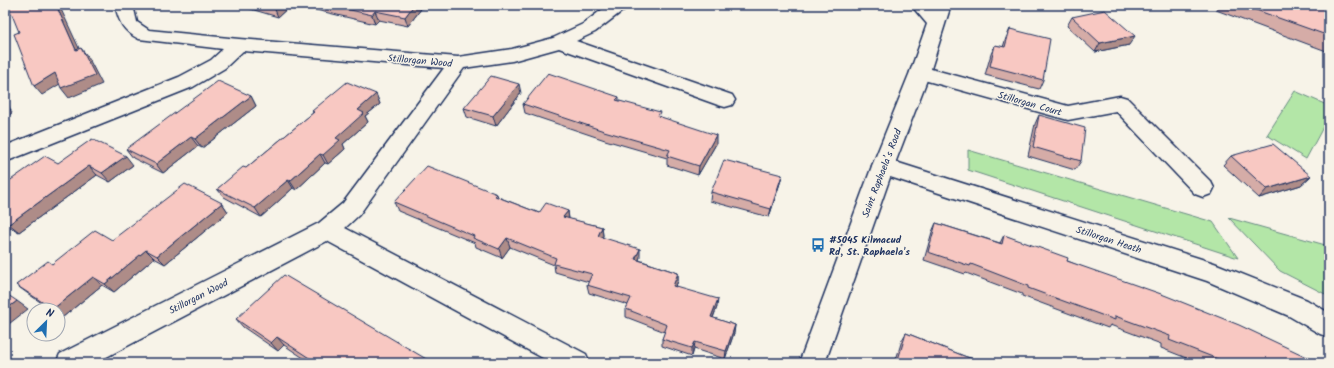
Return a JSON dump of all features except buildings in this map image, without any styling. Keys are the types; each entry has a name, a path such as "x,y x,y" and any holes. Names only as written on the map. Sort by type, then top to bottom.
{"street":[{"name":"Stillorgan Wood","path":"124,5 128,24 145,35 239,45 458,63 512,55 560,42 589,28 619,5"},
{"path":"920,5 936,23"},
{"name":"Saint Raphaela’s Road","path":"812,363 920,72 942,5"},
{"path":"560,42 725,100"},
{"path":"5,154 186,82 218,64 239,45"},
{"name":"Stillorgan Wood","path":"69,363 327,230 352,209 458,63"},
{"name":"Stillorgan Court","path":"920,72 1068,113 1120,103 1203,188"},
{"name":"Stillorgan Heath","path":"884,166 1214,273 1298,308 1329,326"},
{"path":"327,230 577,363"}],"green space":[{"path":"1295,91 1329,106 1329,116 1306,159 1267,135"},
{"path":"968,150 1213,222 1238,258 968,170"},
{"path":"1229,218 1329,246 1329,296 1280,271"}],"place":[{"name":"#5045 Kilmacud Rd, St. Raphaela's","path":"818,245"}]}
